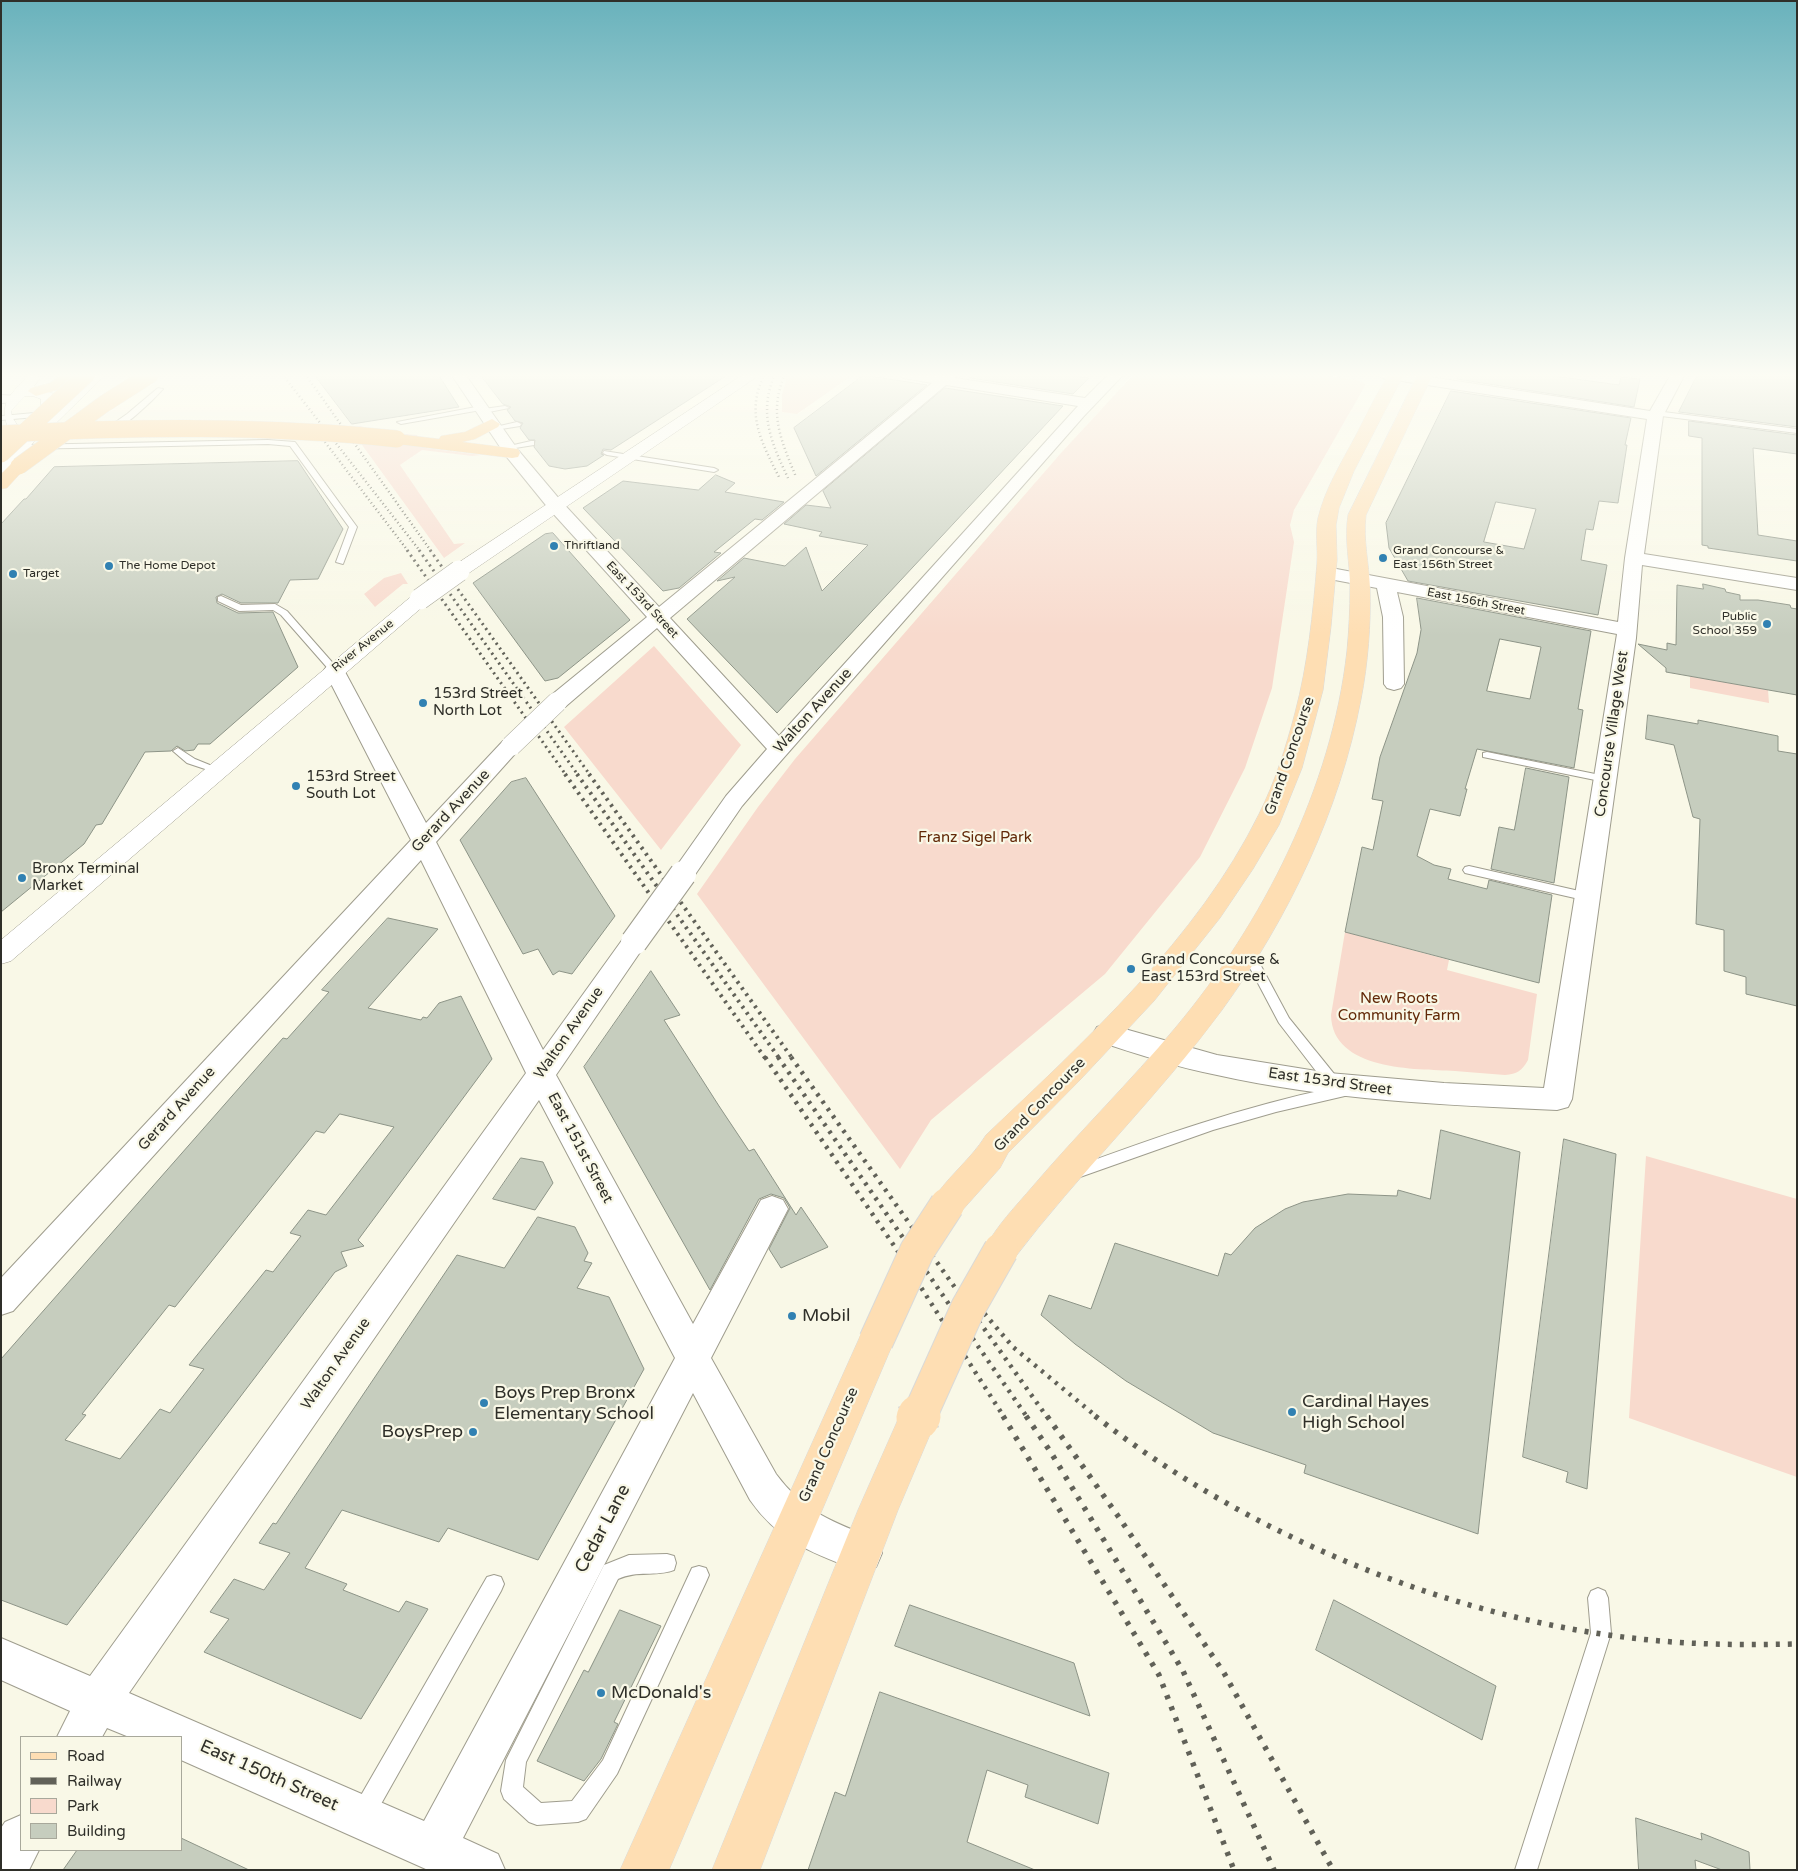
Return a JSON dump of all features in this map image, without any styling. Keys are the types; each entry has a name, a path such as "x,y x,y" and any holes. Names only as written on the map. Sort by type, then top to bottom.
{"highway":[{"path":"1,484 24,461"},
{"path":"19,466 25,461"}],"main road":[{"name":"River Avenue","path":"1,955 334,670 420,599 555,505 623,461"},
{"name":"Grand Concourse","path":"644,1870 794,1524 917,1251 947,1205 988,1159 998,1144 1082,1062 1150,986 1210,911 1238,872 1267,824 1297,745 1315,678 1322,629 1328,516 1350,461"},
{"path":"736,1870 862,1553 918,1418 968,1308 1001,1250 1028,1214 1170,1054 1212,1003 1272,910 1295,862 1321,794 1348,709 1357,634 1359,580 1355,535 1359,510 1383,461"}],"street":[{"name":"East 153rd Street","path":"520,461 555,505 779,748"},
{"name":"Gerard Avenue","path":"1,1301 511,746 556,702 847,461"},
{"name":"Walton Avenue","path":"80,1736 99,1700 734,801 779,748 1036,461"},
{"name":"Concourse Village West","path":"1557,1099 1627,630 1634,558 1649,461"},
{"path":"1634,558 1797,584"},
{"name":"East 156th Street","path":"1326,573 1627,630"},
{"path":"1386,585 1393,617 1394,684"},
{"name":"East 151st Street","path":"334,670 542,1072 554,1101 763,1487 794,1524 814,1535 862,1553"},
{"name":"East 153rd Street","path":"1107,1034 1170,1054 1234,1068 1346,1086 1421,1094 1557,1099"},
{"name":"Cedar Lane","path":"434,1848 772,1209"},
{"name":"East 150th Street","path":"1,1659 181,1736"},
{"name":"East 150th Street","path":"182,1737 482,1870"},
{"path":"3,1870 20,1840"}],"lane":[{"path":"305,461 353,527 340,562"},
{"path":"658,461 714,470"},
{"path":"221,599 239,608 276,607 284,613 334,670"},
{"path":"178,751 190,761 217,770"},
{"path":"1487,755 1605,779"},
{"path":"1469,870 1588,897"},
{"path":"1060,1178 1182,1134 1346,1086 1284,1020 1247,951"},
{"path":"667,1563 629,1564 612,1572 516,1760 512,1792 537,1814 578,1811 610,1767 699,1575"},
{"path":"362,1816 494,1584"},
{"path":"1526,1870 1601,1633 1598,1598"}],"green space":[{"path":"374,461 405,461 400,465 454,544 465,543 444,558"},
{"name":"Franz Sigel Park","path":"1054,461 1322,461 1294,510 1290,525 1294,542 1272,688 1245,768 1200,857 1105,974 931,1120 900,1169 697,894 758,807 795,759"},
{"path":"401,573 408,584 403,584 375,607 364,594 384,578"},
{"path":"654,646 741,745 661,850 564,727"},
{"path":"1690,676 1768,690 1769,703 1690,688"},
{"name":"New Roots Community Farm","path":"1345,932 1449,960 1447,970 1537,994 1528,1060 1524,1067 1516,1073 1505,1075 1399,1067 1360,1057 1345,1047 1335,1033 1331,1015"},
{"path":"1646,1156 1797,1199 1797,1477 1629,1418"}],"building":[{"path":"298,461 343,529 318,579 290,580 278,603 241,603 222,594 216,597 217,603 238,613 273,612 298,667 210,744 198,744 194,750 185,751 177,746 171,751 145,752 102,824 96,825 84,844 1,912 1,524 54,467"},
{"path":"545,461 594,461 587,466 565,469 549,466"},
{"path":"809,461 834,461 816,476"},
{"path":"858,461 1011,461 777,713 687,619 735,577 717,581 744,558 785,566 806,547 822,591 868,545 819,536 822,532 784,524 806,505 831,508 823,491"},
{"path":"1416,461 1624,461 1618,503 1599,501 1593,530 1586,529 1581,560 1607,565 1598,615 1408,581 1389,548 1386,523","holes":["1496,502 1536,509 1524,549 1484,542"]},
{"path":"1702,461 1754,461 1758,535 1797,541 1797,561 1708,548 1708,546 1702,545"},
{"path":"716,475 735,483 725,492 784,502 762,520 755,519 714,552 721,553 679,588 663,591 583,508 623,481 698,490"},
{"path":"553,533 630,620 558,678 545,681 473,583 545,534"},
{"path":"1703,584 1740,595 1740,600 1758,600 1790,605 1791,608 1797,609 1797,695 1666,672 1666,668 1638,644 1667,650 1667,643 1676,645 1677,585 1703,589"},
{"path":"1417,598 1591,631 1578,709 1583,710 1574,768 1477,749 1465,789 1467,789 1460,816 1430,809 1417,856 1434,865 1451,869 1448,879 1487,889 1489,880 1552,895 1539,983 1345,932 1362,847 1373,850 1383,801 1372,799 1380,757 1417,653 1421,630","holes":["1500,639 1541,647 1530,699 1487,691"]},
{"path":"1648,715 1698,724 1698,720 1778,736 1778,751 1797,754 1797,1006 1746,994 1746,977 1724,971 1724,930 1696,924 1700,819 1693,817 1674,745 1646,739"},
{"path":"1526,768 1569,777 1554,883 1491,869 1499,827 1514,830"},
{"path":"526,778 615,916 572,974 559,971 553,975 538,949 523,954 460,840 511,782"},
{"path":"388,918 438,929 368,1008 421,1020 423,1017 427,1018 439,1003 461,996 492,1059 358,1240 364,1246 341,1252 347,1266 335,1272 67,1625 1,1600 1,1359 283,1038 287,1039 329,992 322,990","holes":["340,1114 394,1127 326,1215 308,1210 290,1233 301,1236 273,1272 266,1270 189,1365 204,1369 170,1413 160,1409 120,1459 65,1440 86,1415 82,1414 169,1305 175,1307 316,1131 324,1133"]},
{"path":"651,971 680,1015 664,1020 719,1106 749,1151 754,1149 796,1215 801,1207 828,1247 781,1268 769,1249 790,1208 784,1198 771,1194 759,1199 710,1290 584,1067"},
{"path":"1441,1130 1520,1152 1478,1534 1304,1473 1306,1465 1213,1433 1126,1381 1075,1344 1041,1315 1049,1295 1091,1309 1115,1243 1218,1276 1225,1253 1231,1255 1255,1228 1285,1209 1303,1202 1348,1194 1397,1196 1398,1190 1430,1199"},
{"path":"1564,1139 1616,1154 1587,1489 1566,1482 1568,1472 1523,1457"},
{"path":"521,1158 543,1162 553,1183 535,1210 493,1199"},
{"name":"BoysPrep","path":"538,1217 575,1227 588,1253 584,1261 592,1263 577,1288 609,1297 644,1369 538,1560 448,1528 439,1542 342,1510 305,1568 347,1584 343,1590 399,1612 406,1601 428,1609 361,1719 204,1652 229,1619 210,1612 234,1579 264,1590 290,1553 259,1543 273,1523 276,1524 457,1255 504,1268"},
{"path":"1334,1600 1496,1686 1482,1740 1316,1650"},
{"path":"910,1605 1074,1663 1090,1716 895,1646"},
{"path":"620,1610 661,1626 614,1722 618,1724 601,1759 584,1781 537,1761 584,1670 588,1672"},
{"path":"880,1692 1109,1773 1098,1824 1025,1797 1028,1785 987,1770 967,1842 1035,1870 808,1870 835,1792 845,1796"},
{"path":"1636,1818 1702,1840 1701,1833 1749,1852 1750,1870 1722,1870 1695,1860 1696,1870 1639,1870"},
{"path":"182,1838 249,1870 63,1870 76,1851 182,1851"}],"railway":[{"path":"340,461 408,551"},
{"path":"350,461 420,551"},
{"path":"367,461 431,551"},
{"path":"771,461 780,479"},
{"path":"780,461 788,478"},
{"path":"790,461 796,477"},
{"path":"407,550 566,775"},
{"path":"419,550 578,775"},
{"path":"430,550 590,775"},
{"path":"565,774 765,1058"},
{"path":"577,774 779,1058"},
{"path":"589,774 792,1058"},
{"path":"765,1057 897,1250 1004,1417"},
{"path":"778,1057 1027,1417"},
{"path":"791,1057 1047,1417"},
{"path":"961,1286 1013,1347 1097,1417"},
{"path":"1003,1416 1159,1675 1234,1870"},
{"path":"1026,1416 1050,1451 1183,1671 1274,1870"},
{"path":"1047,1416 1118,1516 1224,1673 1333,1870"},
{"path":"1095,1416 1155,1459 1219,1499 1287,1535 1357,1566 1429,1592 1502,1614 1576,1630 1687,1643 1797,1644"}],"place":[{"name":"Thriftland","path":"554,546"},
{"name":"Grand Concourse & East 156th Street","path":"1383,558"},
{"name":"The Home Depot","path":"109,566"},
{"name":"Target","path":"13,574"},
{"name":"Public School 359","path":"1767,624"},
{"name":"153rd Street North Lot","path":"423,703"},
{"name":"153rd Street South Lot","path":"296,786"},
{"name":"Bronx Terminal Market","path":"22,878"},
{"name":"Grand Concourse & East 153rd Street","path":"1131,969"},
{"name":"Mobil","path":"792,1316"},
{"name":"Boys Prep Bronx Elementary School","path":"484,1403"},
{"name":"Cardinal Hayes High School","path":"1292,1412"},
{"name":"BoysPrep","path":"473,1432"},
{"name":"McDonald's","path":"601,1693"}]}
